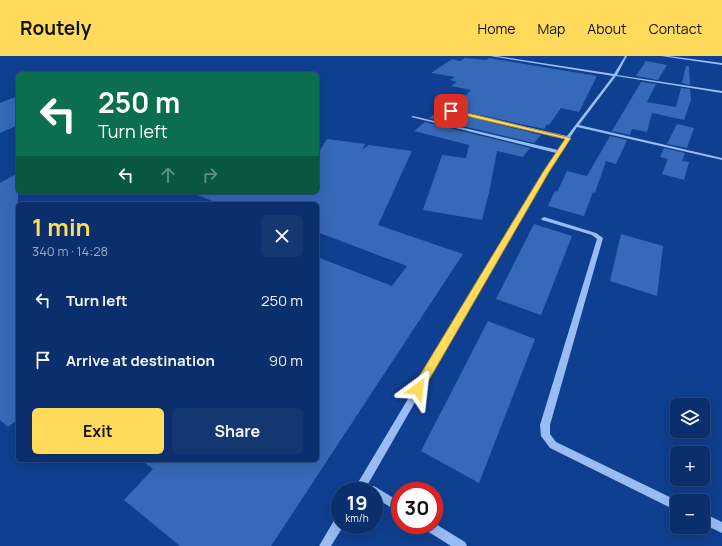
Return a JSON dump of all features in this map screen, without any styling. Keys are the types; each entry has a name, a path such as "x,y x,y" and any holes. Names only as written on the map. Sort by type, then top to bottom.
{"street":[{"path":"491,56 722,92"},
{"path":"363,482 546,172 576,126 615,75 626,56"},
{"path":"662,56 722,64"},
{"path":"451,111 568,138"},
{"path":"413,117 559,152"},
{"path":"576,126 722,159"},
{"path":"544,219 594,234 600,238 545,425 546,436 553,446 670,503"},
{"path":"710,522 722,528"},
{"path":"325,546 332,534"},
{"path":"442,534 461,546"}],"building":[{"path":"465,58 486,60 489,58 597,76 579,112 561,108 549,125 547,124 544,129 452,109 471,90 451,86 457,82 450,80 455,77 431,73 452,59 460,61"},
{"path":"646,61 667,65 658,80 636,76"},
{"path":"686,66 689,66 690,85 682,83"},
{"path":"641,82 656,84 647,102 676,107 681,88 690,89 691,100 684,120 652,113 647,132 632,129 630,135 612,131"},
{"path":"16,97 16,126 0,133 0,103"},
{"path":"440,110 541,135 534,143 429,118"},
{"path":"425,122 530,148 523,157 497,151 482,220 423,210 442,155 466,158 469,145 414,131"},
{"path":"677,124 694,128 687,148 667,144"},
{"path":"610,136 627,140 616,164 606,161 595,193 593,192 584,216 548,206 555,191 557,192 567,171 587,176"},
{"path":"327,139 365,144 362,150 369,145 412,151 378,225 463,254 271,546 180,546 124,500 153,469 144,462 319,462 319,258 392,286 407,266 319,233 319,202 215,202 195,194 319,194 319,152"},
{"path":"664,148 685,153 682,161 689,162 684,180 662,174 668,159 660,157"},
{"path":"16,174 16,194 18,194 18,202 16,202 16,421 8,427 0,420 0,183"},
{"path":"534,224 572,236 541,315 496,299"},
{"path":"621,234 663,246 657,296 610,281"},
{"path":"488,321 535,339 479,483 421,451"}],"route":[{"path":"418,389 546,172 568,138 451,111"}]}
